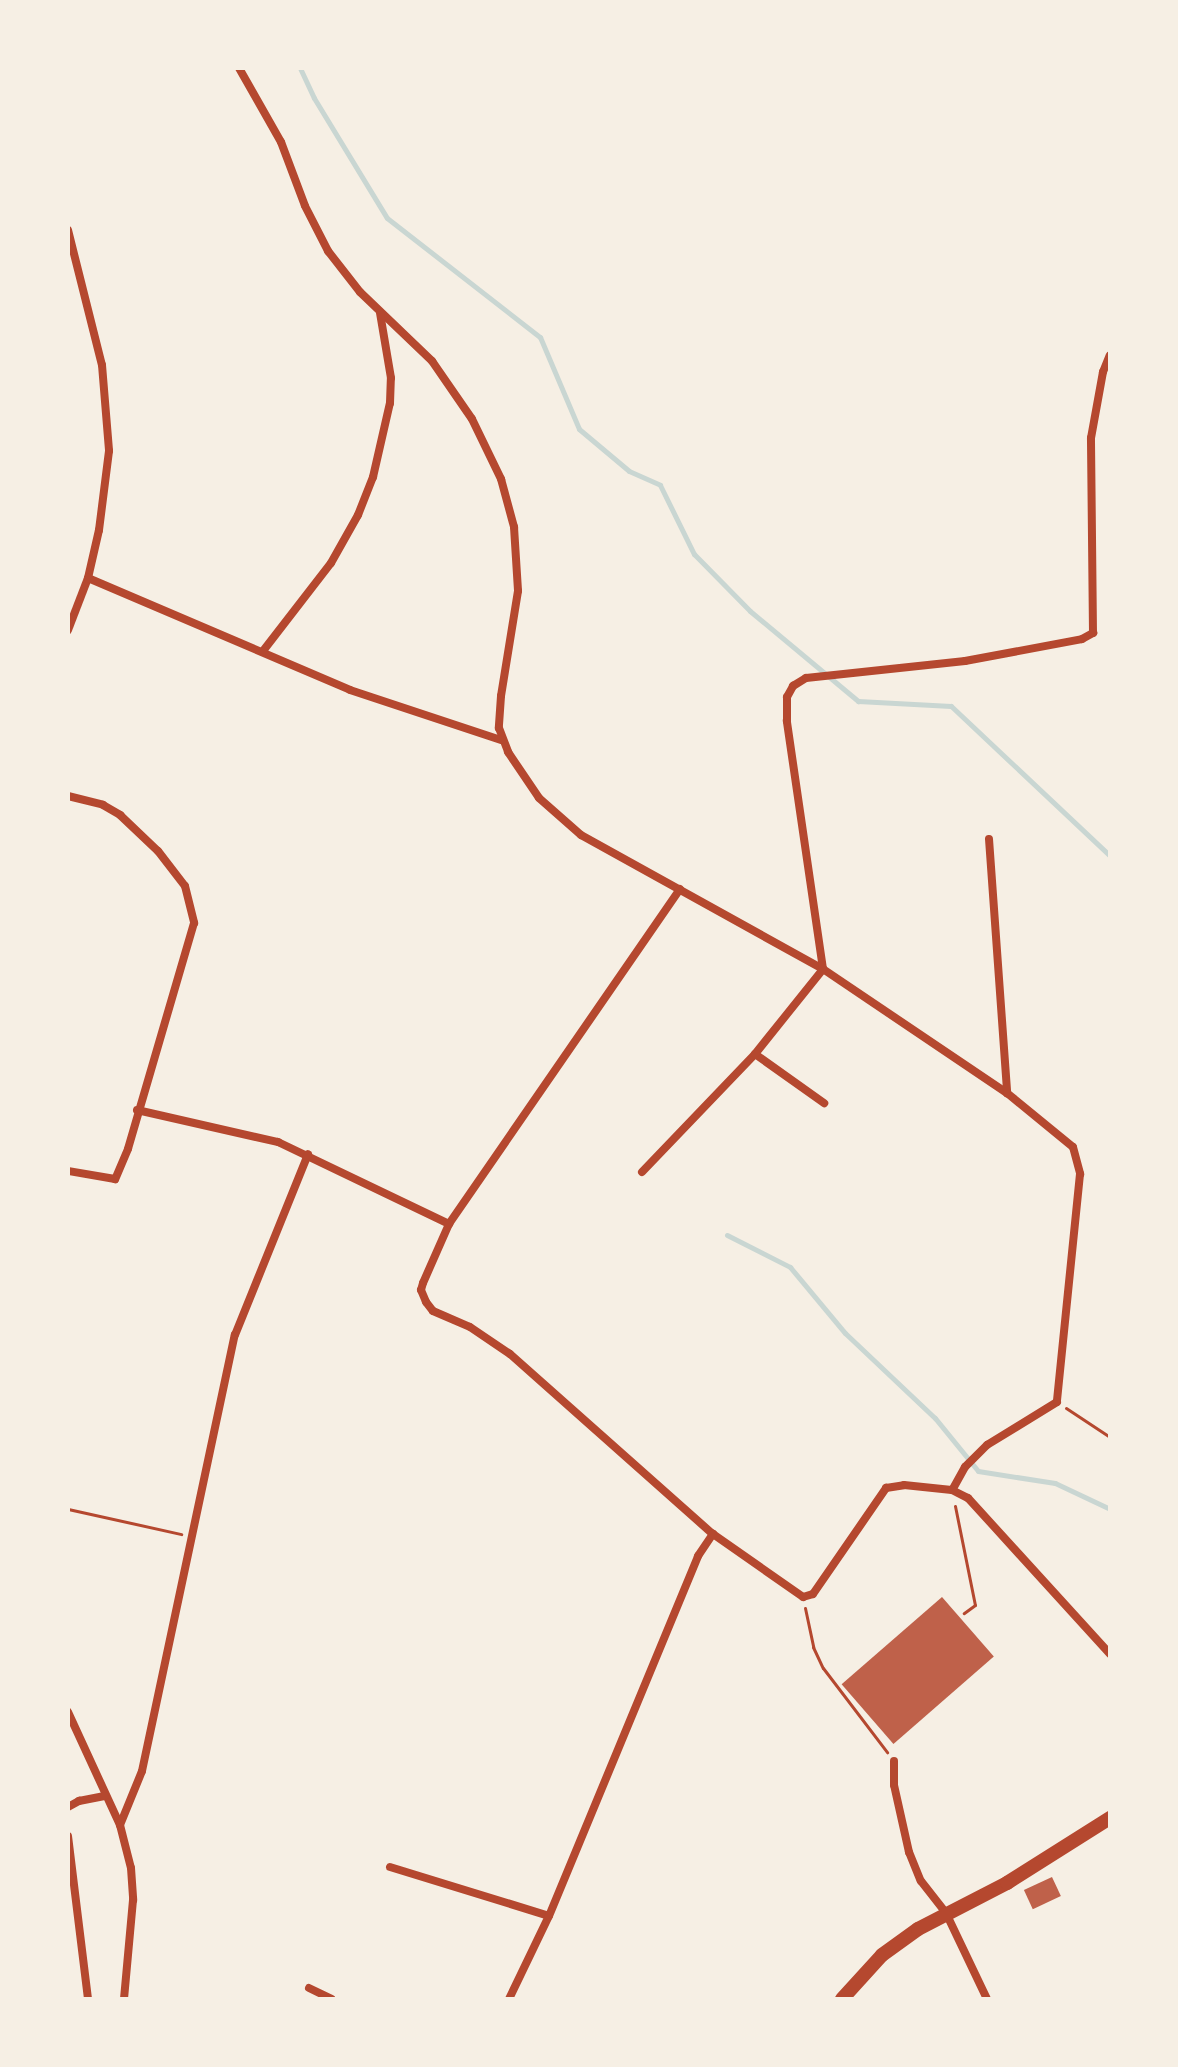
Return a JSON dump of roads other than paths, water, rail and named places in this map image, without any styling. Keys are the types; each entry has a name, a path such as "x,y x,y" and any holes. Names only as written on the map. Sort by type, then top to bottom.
{"main road":[{"path":"842,1999 882,1955 946,1913 1018,1877 1110,1818"}],"street":[{"path":"239,68 281,142 328,251 380,312 416,344 453,389 484,442 508,500 514,527 518,591 501,696 501,740 539,798 562,822 823,969 1007,1093 1064,1136 1077,1157 1080,1174 1057,1402 987,1445 965,1467 952,1490"},
{"path":"68,230 94,329 108,419 106,485 88,578 68,630"},
{"path":"263,651 331,563 358,515 373,477 390,403 391,378 380,312"},
{"path":"642,1172 755,1054 823,969 787,721 790,691 806,678 965,661 1089,638 1096,625 1091,438 1103,372 1110,355"},
{"path":"88,578 350,690 501,740"},
{"path":"68,796 103,805 120,815 173,867 192,902 192,940 115,1179 68,1171"},
{"path":"989,839 1007,1093"},
{"path":"680,889 449,1224 423,1283 422,1296 433,1311 470,1327 510,1354 713,1534 803,1597 813,1594 886,1488 904,1485 952,1490 968,1498 1110,1654"},
{"path":"755,1054 824,1103"},
{"path":"137,1110 278,1142 449,1224"},
{"path":"120,1825 142,1771 235,1335 308,1154"},
{"path":"509,1999 549,1916 698,1556 713,1534"},
{"path":"68,1712 120,1825 133,1900 124,1999"},
{"path":"894,1761 894,1785 909,1852 921,1881 946,1913 987,1999"},
{"path":"68,1807 79,1801 105,1796"},
{"path":"68,1836 88,1999"},
{"path":"390,1867 549,1916"},
{"path":"309,1988 332,1999"}],"waterway":[{"path":"300,68 314,98 387,218 540,337 579,429 629,471 660,485 694,554 750,611 858,701 951,706 1110,856"},
{"path":"727,1235 790,1267 845,1333 935,1418 978,1471 1055,1483 1110,1509"}]}
